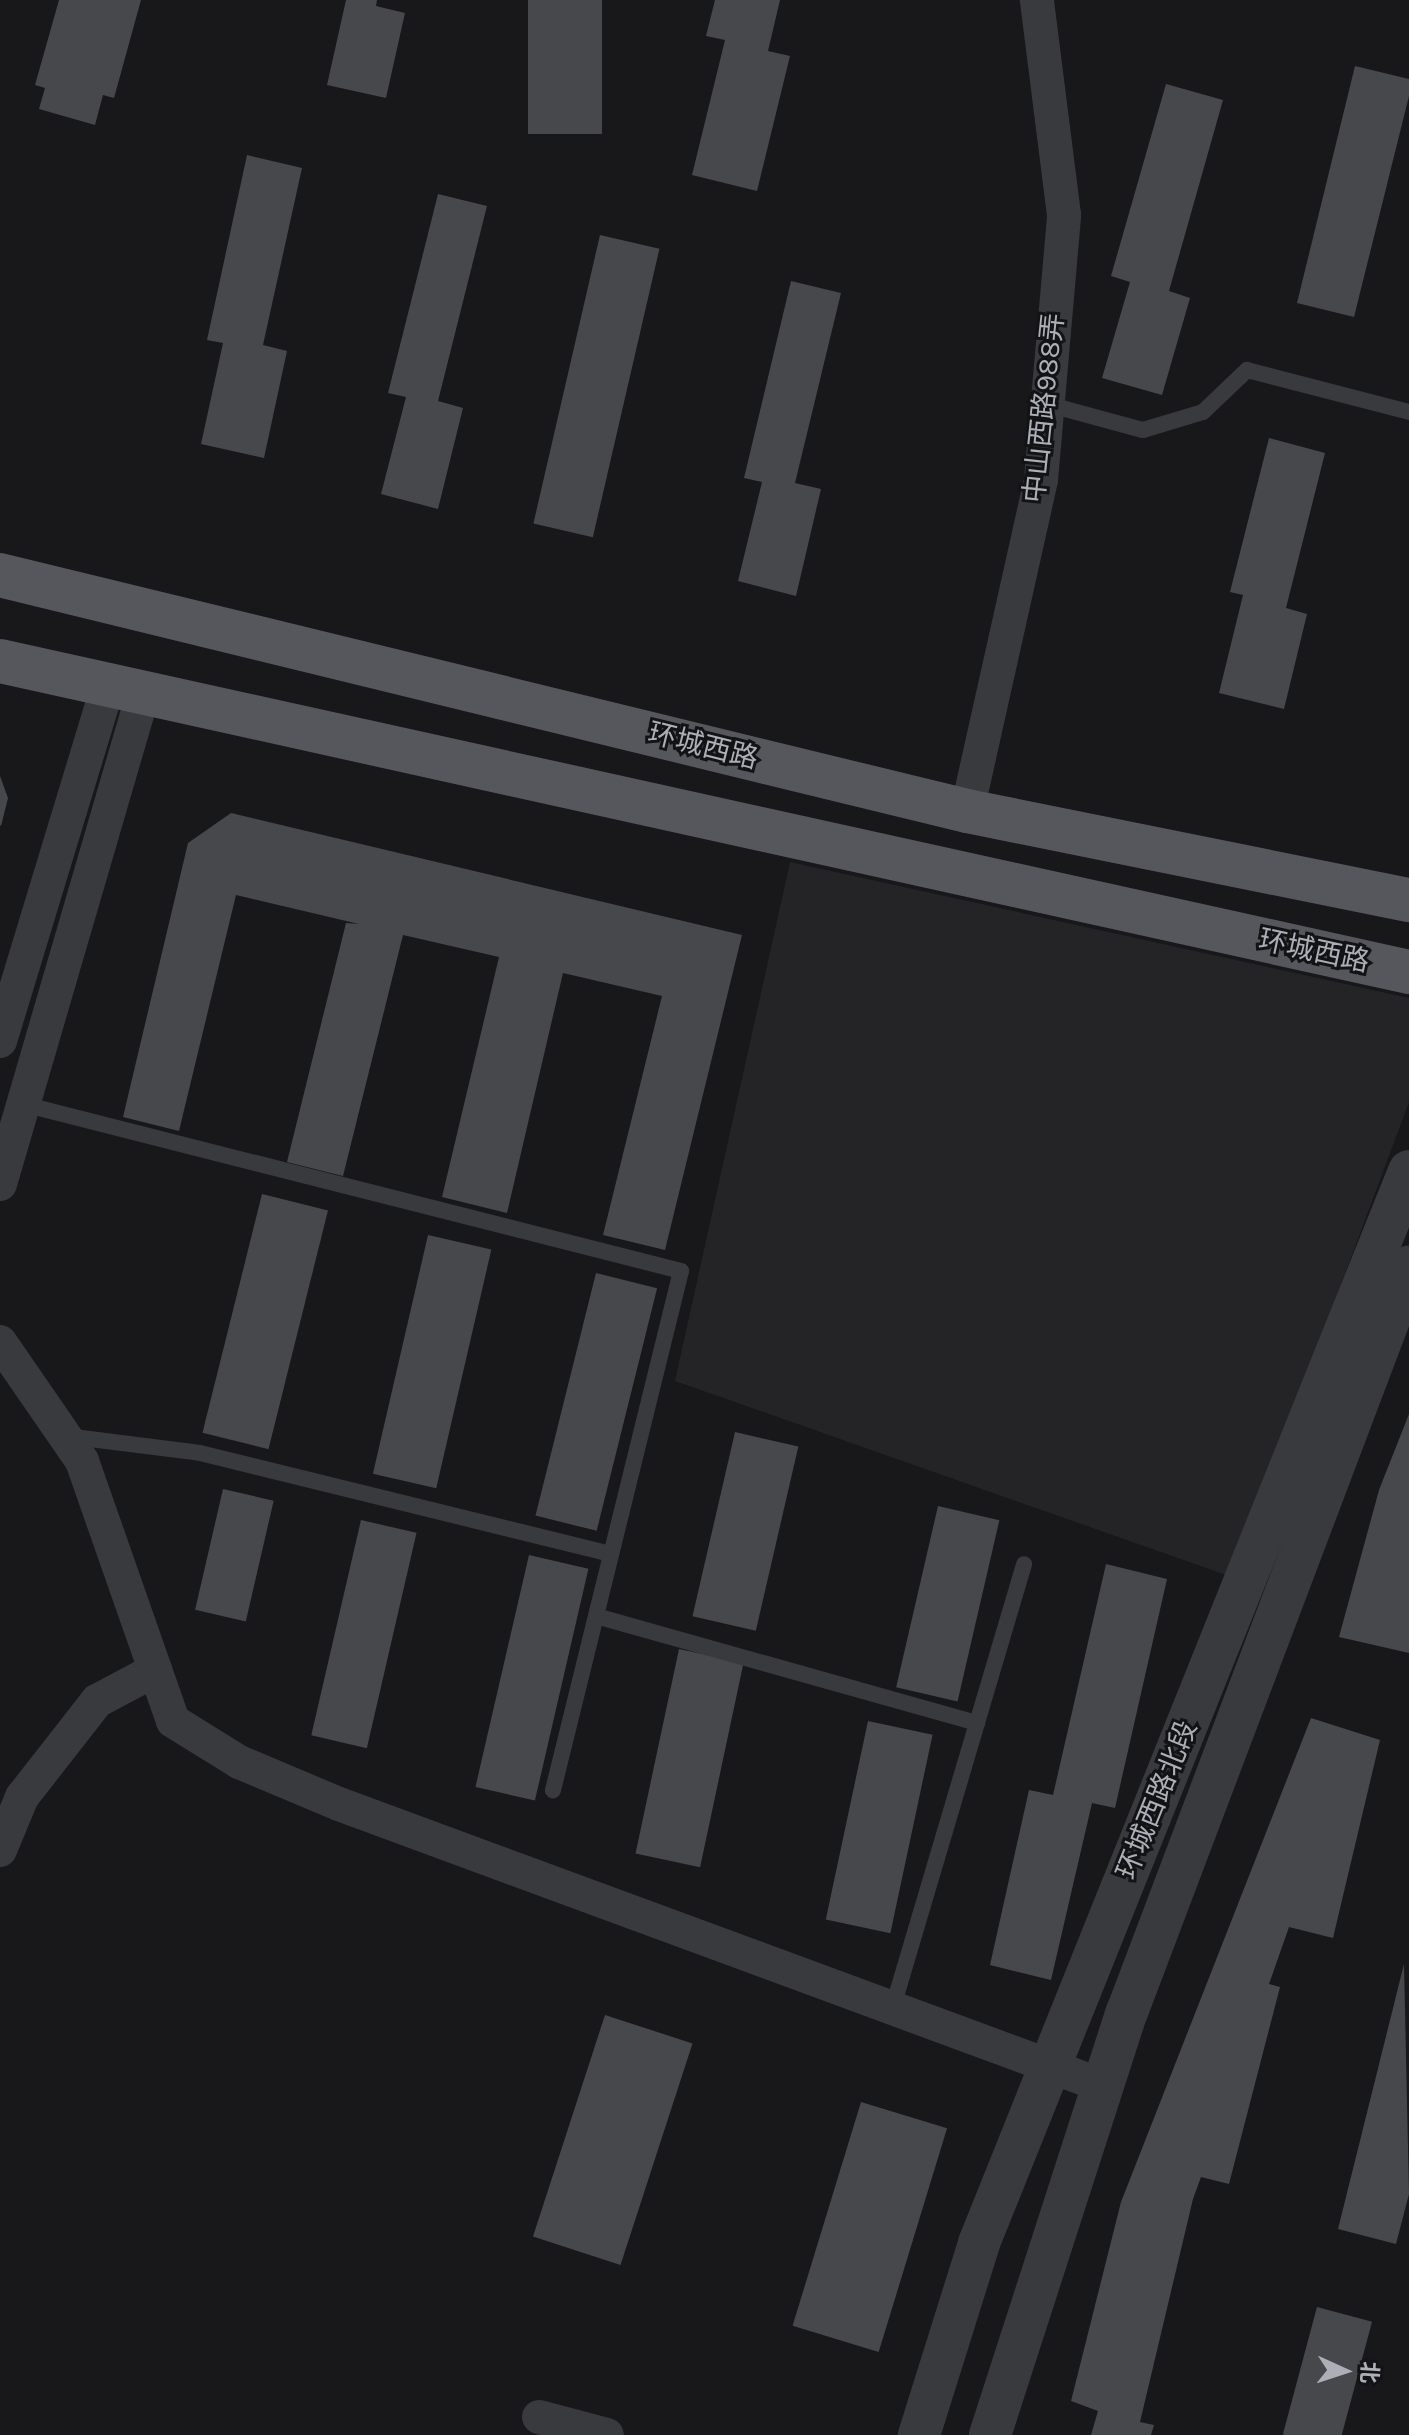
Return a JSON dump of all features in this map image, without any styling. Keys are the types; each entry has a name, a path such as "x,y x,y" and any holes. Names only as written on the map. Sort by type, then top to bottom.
{"main road":[{"name":"环城西路","path":"0,575 967,811 1409,900"},
{"name":"环城西路","path":"0,661 1409,972"}],"street":[{"name":"中山西路988弄","path":"967,811 1041,480 1064,215 1037,0"},
{"path":"0,1041 126,690"},
{"path":"0,1184 23,1104 126,690"},
{"name":"环城西路北段","path":"919,2435 979,2243 1409,1171"},
{"name":"环城西路北段","path":"990,2435 1104,2086 1409,1267"},
{"path":"0,1342 82,1461 173,1721 239,1762 892,2010 1104,2086"},
{"path":"0,1850 22,1797 97,1701 155,1670"},
{"path":"539,2417 607,2435"}],"lane":[{"path":"1047,404 1143,430 1203,412 1247,370 1409,412"},
{"path":"23,1104 681,1271 553,1790"},
{"path":"65,1436 200,1453 611,1554"},
{"path":"892,2010 1024,1564"},
{"path":"596,1616 977,1723"}],"shaded area":[{"path":"790,862 1409,998 1409,1102 1232,1577 675,1381"}],"building":[{"path":"59,0 141,0 114,98 103,95 95,125 39,109 45,88 35,85"},
{"path":"346,0 377,0 376,6 405,13 386,98 327,85"},
{"path":"528,0 602,0 602,134 528,134"},
{"path":"715,0 780,0 768,51 790,56 757,191 692,175 725,40 706,36"},
{"path":"1355,66 1409,79 1409,96 1354,317 1297,303"},
{"path":"1166,84 1223,100 1169,291 1190,298 1162,395 1102,378 1130,282 1111,276"},
{"path":"247,155 302,168 263,345 287,351 264,458 201,444 223,343 207,340"},
{"path":"438,194 487,206 438,401 463,408 438,509 381,494 406,397 388,393"},
{"path":"600,235 659,249 593,537 533,523"},
{"path":"791,281 841,293 795,483 821,489 796,596 738,581 762,482 744,478"},
{"path":"1269,438 1325,453 1286,608 1307,614 1284,709 1219,693 1243,595 1230,592"},
{"path":"0,776 8,798 1,826 0,825"},
{"path":"231,813 742,935 665,1250 603,1235 662,996 563,973 507,1213 442,1197 499,957 403,935 343,1176 287,1162 346,923 359,924 236,895 179,1131 123,1117 188,843"},
{"path":"262,1194 328,1210 268,1449 202,1433"},
{"path":"428,1235 491,1250 436,1488 373,1474"},
{"path":"596,1273 657,1288 597,1531 536,1516"},
{"path":"1409,1414 1409,1653 1339,1637 1379,1490"},
{"path":"735,1432 798,1447 756,1631 692,1616"},
{"path":"223,1489 274,1501 246,1622 195,1610"},
{"path":"938,1506 999,1520 958,1701 896,1687"},
{"path":"361,1520 417,1533 367,1748 311,1735"},
{"path":"529,1555 588,1569 535,1801 475,1787"},
{"path":"1106,1564 1167,1579 1115,1808 1092,1803 1051,1980 990,1965 1029,1790 1053,1795"},
{"path":"679,1649 744,1663 700,1867 636,1853"},
{"path":"1311,1718 1380,1740 1333,1938 1289,1927 1269,1984 1280,1987 1229,2184 1201,2177 1193,2199 1140,2422 1154,2425 1151,2435 1091,2435 1098,2411 1071,2401 1121,2202"},
{"path":"868,1721 933,1735 890,1933 826,1920"},
{"path":"1404,1964 1409,2194 1396,2244 1338,2229"},
{"path":"605,2015 692,2043 620,2265 533,2237"},
{"path":"861,2102 947,2128 879,2352 793,2326"},
{"path":"1317,2307 1372,2322 1342,2435 1283,2435"}]}
